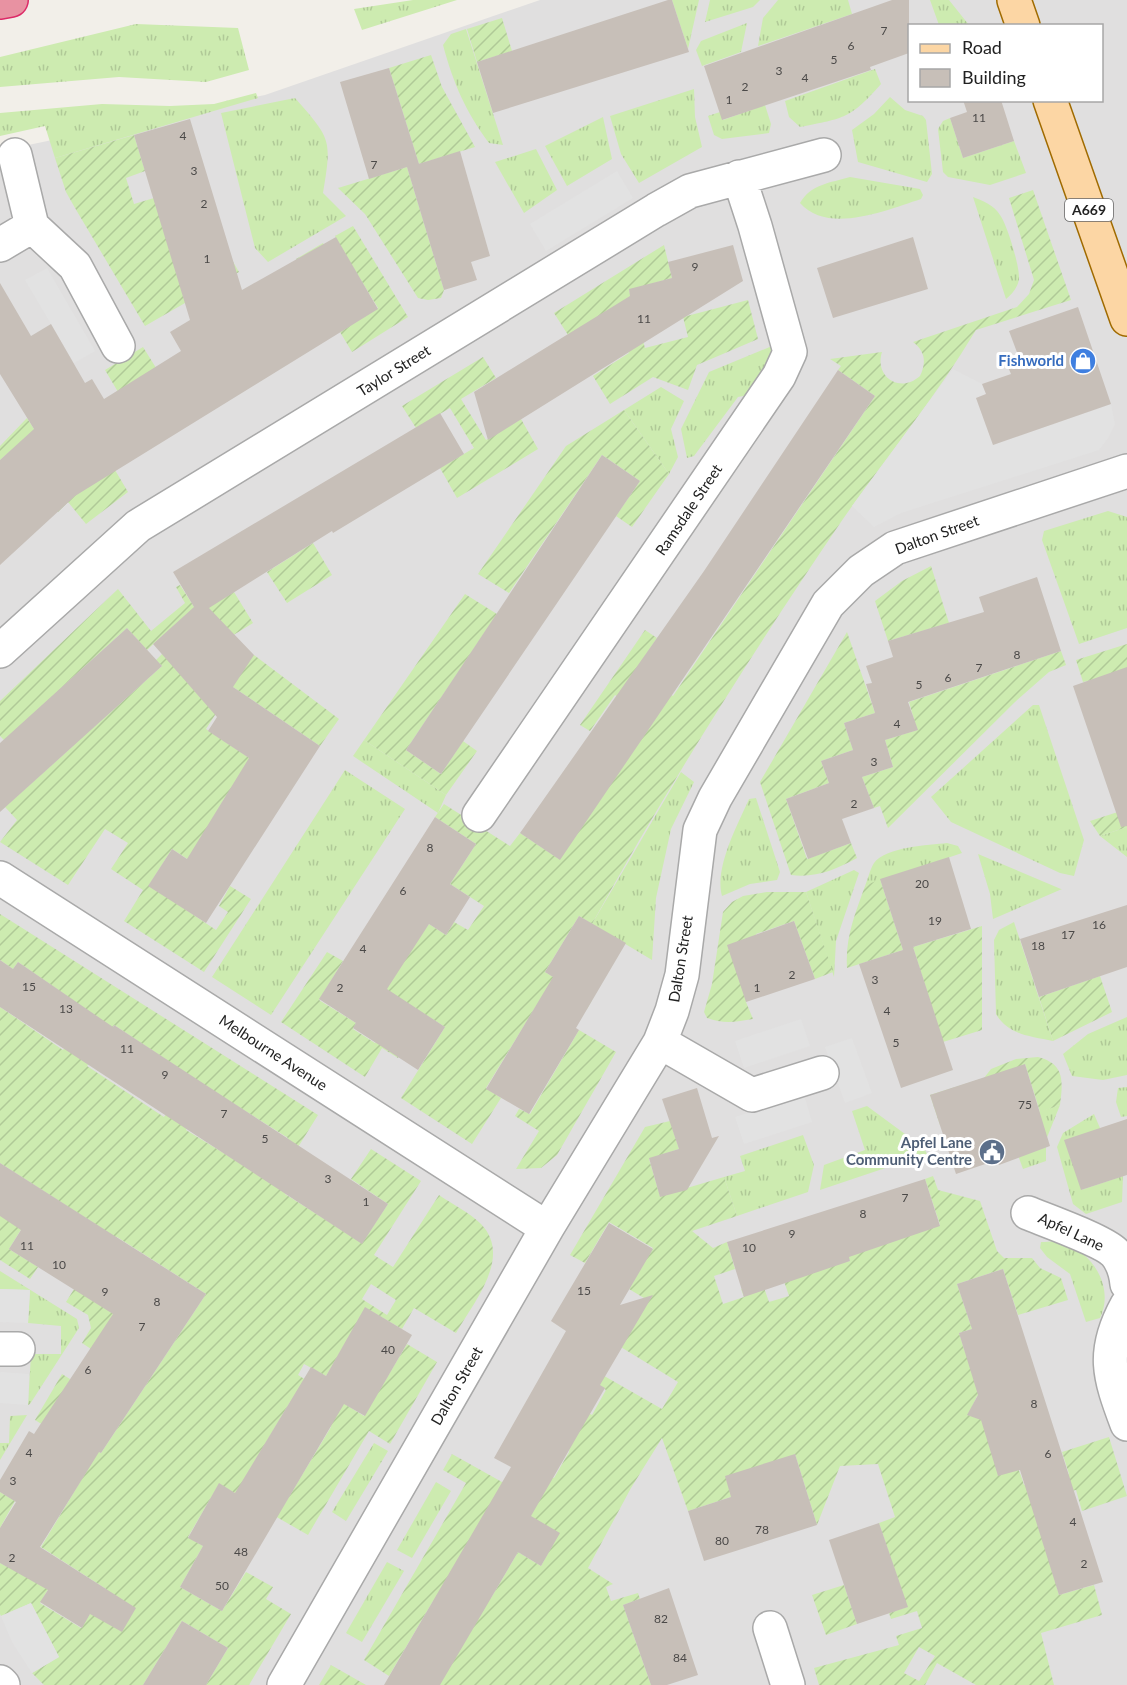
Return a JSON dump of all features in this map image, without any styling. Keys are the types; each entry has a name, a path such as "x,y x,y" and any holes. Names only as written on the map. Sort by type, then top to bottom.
{"highway":[{"path":"0,2 11,0"}],"main road":[{"name":"A669","path":"1051,102 1124,299"}],"street":[{"path":"15,155 32,226 75,266 118,346"},
{"name":"Taylor Street","path":"0,651 138,526 664,205 690,191 824,155"},
{"name":"Ramsdale Street","path":"479,815 779,376 790,352 739,177"},
{"path":"0,245 32,226"},
{"name":"Dalton Street","path":"284,1685 547,1228 660,1042 682,975 700,830 715,798 828,604 861,571 895,548 1127,471"},
{"name":"Melbourne Avenue","path":"0,878 547,1228"},
{"path":"660,1042 752,1095 822,1073"},
{"name":"Apfel Lane","path":"1028,1213 1064,1227 1114,1252 1126,1273 1127,1284"},
{"path":"1127,1305 1113,1336 1109,1359 1127,1424"},
{"path":"770,1628 788,1685"}],"shaded area":[{"path":"540,0 1127,0 1127,1685 0,1685 0,151 265,95"},
{"path":"617,171 633,198 546,251 530,224"},
{"path":"47,268 95,351 74,363 25,280"},
{"path":"953,369 982,384 986,394 976,398 993,445 1111,404 1115,424 1099,450 901,513 874,527 852,506"},
{"path":"801,1019 810,1046 744,1068 735,1041"},
{"path":"852,1038 872,1093 845,1103 825,1047"},
{"path":"804,1095 812,1122 744,1144 735,1117"},
{"path":"0,1289 30,1290 28,1323 0,1322"},
{"path":"0,1372 29,1374 28,1405 0,1403"},
{"path":"31,1603 59,1657 32,1673 12,1642 1,1616"}],"green space":[{"path":"413,0 457,0 362,30 354,9"},
{"path":"672,0 699,0 688,49"},
{"path":"710,0 760,0 753,7 705,22"},
{"path":"778,0 848,0 852,14 758,46 763,18"},
{"path":"930,0 949,0 968,24 939,24"},
{"path":"502,18 512,51 477,62 467,29"},
{"path":"747,23 741,52 702,66 696,50 701,41"},
{"path":"136,24 238,28 249,70 206,82 119,77 0,87 0,57"},
{"path":"466,29 503,145 489,143 481,131 461,97 447,59 443,45 451,34"},
{"path":"431,55 442,87 475,147 419,164 389,68"},
{"path":"875,69 881,84 854,111 837,119 800,127 789,117 785,101"},
{"path":"694,89 695,117 702,147 639,183 621,154 610,116"},
{"path":"256,93 258,98 55,158 45,126 0,136 0,113 102,104 170,106 214,104"},
{"path":"890,97 905,110 923,116 926,120 932,174 927,182 858,162 852,130 874,114"},
{"path":"295,98 316,123 326,141 328,150 323,193 346,216 268,262 255,248 221,113"},
{"path":"765,105 771,124 769,133 722,139 714,135 708,116 720,112 723,120"},
{"path":"603,117 612,159 567,186 545,146"},
{"path":"950,118 963,158 1014,141 1026,173 990,185 948,177 943,172 938,129 943,121"},
{"path":"134,135 145,171 126,178 134,204 154,198 232,260 239,272 145,326 66,192 55,158"},
{"path":"536,149 557,190 524,213 495,162"},
{"path":"407,167 444,290 441,298 428,300 418,298 365,214 338,188"},
{"path":"850,177 920,189 923,195 921,199 892,209 842,219 812,212 800,203 815,188"},
{"path":"1033,190 1071,300 976,330 928,403 843,519 777,618 651,820 592,924 579,916 545,972 592,1000 587,1009 579,1004 536,1006 486,1088 501,1098 472,1144 401,1098 445,1027 426,1015 398,1058 382,1048 365,1077 281,1022 327,952 343,961 319,1000 356,1023 353,1029 375,1043 402,1000 383,987 429,924 446,935 454,922 468,930 484,906 450,884 476,844 435,817 444,804 510,846 520,833 559,859 653,722 615,695 590,731 580,725 645,630 657,638 635,671 673,696 875,396 838,370 841,366 830,359 882,352 882,369 890,380 897,383 912,381 920,376 924,358 913,342 1017,307 1029,294 1034,280 1009,198"},
{"path":"973,197 998,212 1009,236 1019,279 1014,290 1006,299"},
{"path":"353,226 408,317 352,352 340,332 378,308 351,264 313,287 296,259 323,243 335,263 346,256 335,236"},
{"path":"664,245 672,278 629,290 645,348 688,337 683,317 748,300 758,339 697,365 688,390 653,377 610,404 593,376 629,353 604,313 568,335 554,313"},
{"path":"772,346 773,358 753,394 738,397 694,456 687,458 681,429 709,372"},
{"path":"143,347 163,379 124,402 105,370"},
{"path":"483,357 496,378 461,399 486,440 521,419 538,449 457,498 440,468 474,448 450,408 416,428 402,406"},
{"path":"661,387 684,401 671,429 678,457 669,474 624,410"},
{"path":"624,410 669,474 632,527 616,516 640,481 602,455 509,593 478,574 566,446"},
{"path":"27,418 39,437 115,470 128,492 86,524 68,502 58,512 23,476 15,447 0,460 0,446"},
{"path":"1108,511 1127,517 1127,628 1079,644 1042,540 1044,531"},
{"path":"313,543 332,575 287,603 267,572"},
{"path":"931,566 949,623 888,641 875,601 902,581"},
{"path":"180,585 198,613 234,592 253,623 222,642 163,635 147,650 127,628 60,689 94,727 162,666 156,660 162,654 254,655 339,719 320,746 233,687 206,729 251,759 267,827 224,799 189,860 172,849 149,885 216,930 228,912 219,906 230,886 251,899 204,972 124,921 143,890 111,869 128,843 105,829 68,885 0,842 17,820 5,807 73,746 4,740 0,736 0,701 118,589 151,631 185,603 176,587"},
{"path":"465,594 497,614 406,750 441,774 463,741 477,751 446,795 364,740"},
{"path":"847,632 875,713 844,723 853,750 821,761 829,783 786,799 807,859 851,843 857,858 825,872 791,875 760,782"},
{"path":"1127,644 1127,672 1083,682 1076,660"},
{"path":"1061,651 1066,665 1049,672 1015,702 888,828 880,806 874,808 862,777 893,767 885,740 917,730 909,702"},
{"path":"1033,705 1039,705 1084,840 1074,876 1060,873 951,822 931,797"},
{"path":"364,740 446,795 438,813 353,756"},
{"path":"345,770 405,809 271,1015 212,977"},
{"path":"681,772 694,782 671,829 656,898 652,960 592,924"},
{"path":"756,798 780,872 777,880 750,884 722,896 721,873 728,846 749,799"},
{"path":"1127,809 1127,827 1100,836 1090,821"},
{"path":"1127,827 1127,857 1100,836"},
{"path":"947,843 958,846 962,853 865,886 874,863 888,853"},
{"path":"978,854 1062,889 993,919 990,894"},
{"path":"854,870 859,873 836,941 834,977 806,892"},
{"path":"880,879 903,950 847,968 849,936 865,886"},
{"path":"767,892 806,892 833,972 815,979 794,921 756,934 746,1002 753,1019 730,1022 707,1018 704,1012 712,984 723,912 732,902 743,896"},
{"path":"0,914 318,1115 295,1152 285,1194 362,1243 388,1204 351,1179 371,1149 421,1181 374,1255 393,1267 439,1195 477,1220 490,1237 493,1251 492,1265 487,1280 456,1333 414,1308 402,1329 366,1308 326,1376 304,1364 298,1375 364,1416 407,1344 437,1362 390,1444 369,1431 308,1535 219,1484 188,1537 203,1546 180,1587 222,1611 246,1572 273,1587 266,1599 291,1614 249,1685 206,1685 228,1648 182,1621 143,1685 44,1685 32,1673 59,1657 31,1603 1,1616 0,1614 0,1563 49,1588 40,1603 81,1628 106,1589 41,1547 95,1457 35,1420 62,1374 70,1379 66,1430 101,1453 206,1294 117,1237 115,1310 109,1361 82,1343 91,1328 88,1315 66,1302 109,1233 0,1163 0,1007 63,1050 90,1012 18,962 13,969 0,960","holes":["114,1025 191,1076 164,1117 87,1066","212,1090 288,1138 264,1178 186,1130","371,1284 396,1300 387,1315 362,1299","290,1402 331,1427 284,1505 243,1481"]},
{"path":"1014,922 1053,1041 1028,1036 1014,1030 1001,1021 996,1014 994,940 999,930"},
{"path":"982,926 982,1030 943,1042 913,947"},
{"path":"1100,976 1112,1012 1053,1041 1039,997"},
{"path":"1127,1017 1127,1075 1103,1080 1072,1076 1063,1054 1088,1034"},
{"path":"579,1030 616,1052 557,1155 541,1168 516,1169 539,1131 515,1116 519,1109 530,1114"},
{"path":"1038,1057 1047,1060 1058,1069 1062,1088 1060,1105 1040,1112 1025,1064 993,1108 940,1125 930,1095 984,1078 991,1069 1016,1059"},
{"path":"1127,1087 1127,1116 1121,1117 1116,1102 1118,1088"},
{"path":"1060,1105 1046,1140 1046,1161 1023,1169 1015,1147 1032,1114"},
{"path":"867,1106 924,1148 927,1154 820,1190 824,1165 865,1150 852,1111"},
{"path":"1094,1114 1100,1128 1081,1190 1123,1176 1122,1202 1086,1214 1073,1204 1057,1147 1063,1133"},
{"path":"670,1121 679,1149 649,1159 660,1196 724,1177 737,1216 692,1231 713,1248 727,1242 735,1269 714,1276 723,1304 744,1297 741,1289 762,1282 769,1302 789,1296 782,1275 850,1261 836,1222 852,1255 940,1225 925,1179 933,1176 938,1190 980,1201 997,1251 1004,1258 1032,1258 1040,1268 1061,1278 1068,1300 1018,1315 1003,1269 957,1284 972,1329 959,1333 965,1352 995,1391 977,1396 972,1407 1003,1443 1016,1464 1024,1485 1029,1484 1059,1595 1094,1585 1102,1615 1041,1633 1054,1685 976,1685 937,1663 925,1685 819,1685 814,1668 899,1645 896,1636 922,1628 917,1611 891,1619 889,1613 907,1607 879,1523 895,1517 878,1464 840,1466 817,1525 795,1454 731,1497 688,1511 662,1438 631,1488 588,1568 613,1584 606,1587 611,1601 638,1593 640,1599 623,1605 651,1685 440,1685 433,1601 389,1676 364,1660 466,1483 443,1470 452,1454 525,1495 539,1469 554,1478 569,1452 575,1405 592,1415 606,1390 587,1378 592,1369 662,1409 678,1382 606,1338 649,1301 629,1289 653,1248 609,1222 585,1263 570,1255 645,1127","holes":["559,1533 541,1566 518,1552 491,1598 449,1573","919,1647 935,1656 919,1681 904,1673"]},
{"path":"803,1135 814,1165 808,1192 737,1216 724,1177 745,1171 740,1156"},
{"path":"0,1215 22,1228 9,1249 38,1267 30,1279 0,1260"},
{"path":"1041,1242 1061,1242 1082,1253 1091,1262 1098,1272 1105,1294 1100,1318 1086,1322 1070,1274 1047,1257 1040,1248"},
{"path":"0,1271 77,1319 79,1328 28,1405 31,1354 61,1354 61,1326 28,1323 30,1290 0,1289"},
{"path":"27,1415 0,1460 0,1443 9,1443 10,1416"},
{"path":"1109,1437 1127,1496 1082,1511 1076,1490 1071,1491 1065,1475 1069,1474 1062,1452"},
{"path":"374,1443 388,1451 346,1521 332,1512"},
{"path":"436,1482 451,1491 412,1558 397,1550"},
{"path":"0,1492 15,1501 0,1528"},
{"path":"387,1562 404,1571 362,1642 346,1633"},
{"path":"844,1585 857,1624 826,1635 812,1595"},
{"path":"331,1665 366,1685 319,1685"}],"building":[{"path":"672,0 689,52 493,113 477,62"},
{"path":"892,0 909,0 908,53 870,67 871,70 722,120 704,66"},
{"path":"389,68 419,164 460,151 490,256 471,262 477,280 444,290 407,167 369,179 340,82"},
{"path":"964,102 1002,102 1014,141 963,158 950,118 967,112"},
{"path":"190,119 242,290 336,237 378,309 75,496 0,565 0,460 34,429 0,374 0,283 31,336 51,324 85,383 92,379 104,399 181,351 170,332 190,320 134,135"},
{"path":"913,237 928,289 833,318 817,268"},
{"path":"733,245 743,281 488,440 474,392 630,296 629,289 672,278 668,262"},
{"path":"1078,307 1111,404 993,445 976,398 986,394 982,384 1011,374 1005,360 1018,355 1009,331"},
{"path":"838,370 875,396 560,860 520,833 704,571"},
{"path":"440,413 464,454 333,533 332,531 209,608 254,655 233,687 320,746 206,923 148,886 172,849 187,859 249,758 208,731 217,717 153,644 194,607 173,572"},
{"path":"602,455 640,481 441,774 406,750"},
{"path":"1037,577 1061,651 908,702 918,730 885,740 893,767 862,777 874,808 842,819 851,843 808,859 786,799 829,783 821,761 853,750 844,723 875,713 866,684 872,683 866,666 893,657 888,641 984,612 979,597"},
{"path":"127,628 162,666 0,812 0,743"},
{"path":"1127,667 1127,826 1121,827 1073,686"},
{"path":"435,817 476,844 450,884 470,897 446,935 429,924 387,989 445,1027 418,1070 353,1028 356,1023 319,999"},
{"path":"949,857 971,929 913,947 953,1070 901,1088 859,964 903,950 880,879"},
{"path":"1127,905 1127,967 1039,997 1020,939"},
{"path":"579,916 626,943 576,1028 579,1030 529,1114 486,1089 553,977 545,972"},
{"path":"794,921 815,979 746,1002 727,945"},
{"path":"0,960 13,969 18,962 113,1027 114,1025 388,1204 362,1244 0,1007"},
{"path":"1025,1064 1050,1146 999,1165 997,1160 956,1174 930,1095"},
{"path":"697,1088 712,1138 719,1136 687,1190 660,1197 649,1158 679,1149 662,1099"},
{"path":"1127,1119 1127,1175 1081,1190 1064,1140"},
{"path":"0,1163 206,1294 101,1453 99,1452 40,1547 136,1608 122,1632 90,1614 82,1628 40,1602 48,1590 0,1563 0,1528 16,1502 0,1492 0,1480 29,1431 34,1434 113,1314 9,1249 21,1230 0,1216"},
{"path":"925,1179 940,1226 849,1257 850,1261 744,1297 727,1242"},
{"path":"609,1223 653,1249 620,1305 653,1295 600,1385 605,1388 531,1516 560,1533 541,1566 518,1552 440,1685 384,1685 511,1467 494,1458 566,1331 551,1321"},
{"path":"1003,1269 1103,1582 1059,1595 1020,1470 998,1476 981,1420 967,1415 978,1395 959,1333 972,1329 957,1284"},
{"path":"365,1307 412,1335 365,1416 344,1404 222,1611 180,1587 203,1546 188,1538 219,1483 235,1493 311,1367 326,1376"},
{"path":"795,1454 817,1525 704,1561 688,1511 731,1497 725,1476"},
{"path":"879,1523 908,1607 857,1624 829,1540"},
{"path":"669,1588 698,1675 667,1685 651,1685 623,1605"},
{"path":"182,1621 228,1648 206,1685 143,1685"}],"place":[{"name":"Fishworld","path":"1083,361"},
{"name":"Apfel Lane Community Centre","path":"992,1152"}]}
